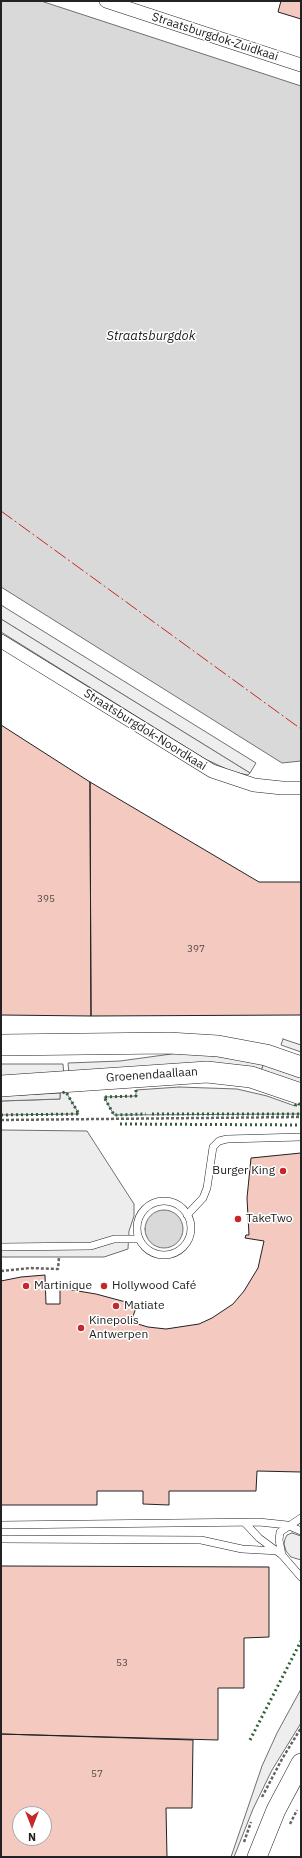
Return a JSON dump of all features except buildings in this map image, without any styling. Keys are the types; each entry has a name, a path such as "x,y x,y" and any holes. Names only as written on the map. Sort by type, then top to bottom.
{"main road":[{"path":"1,1046 169,1043 218,1046 260,1054 301,1067"},
{"name":"Groenendaallaan","path":"1,1086 207,1072 251,1077 301,1094"}],"street":[{"name":"Straatsburgdok-Zuidkaai","path":"106,1 301,65"},
{"name":"Straatsburgdok-Noordkaai","path":"1,641 212,771 254,785 282,788 301,788"},
{"path":"257,1857 276,1810 301,1763"}],"lane":[{"path":"187,1215 203,1198 207,1188 213,1147 219,1141 227,1139 301,1137"},
{"path":"163,1201 170,1202 177,1205 187,1215 190,1222 190,1236 182,1249 176,1253 161,1256 154,1254 142,1245 138,1239 137,1224 139,1217 149,1206 163,1201"},
{"path":"1,1247 91,1246 99,1245 114,1239 138,1239"},
{"path":"280,1553 280,1532 288,1525 301,1518"},
{"path":"1,1525 259,1522 288,1525 301,1531"},
{"path":"245,1523 259,1538 280,1553 300,1574"},
{"path":"1,1539 201,1540 242,1549 280,1553"}],"path":[{"path":"1,1120 301,1117"},
{"path":"1,1271 30,1268 58,1269 59,1247"}],"shaded area":[{"path":"1,605 256,763 250,773 1,619"},
{"path":"1,619 250,773 248,775 233,772 205,759 1,632"},
{"path":"283,1039 301,1045 301,1052 281,1045"},
{"path":"186,1052 264,1063 261,1071 69,1075 68,1063 120,1061"},
{"path":"264,1063 301,1075 301,1084 261,1071"},
{"path":"1,1064 63,1064 64,1076 1,1080"},
{"path":"179,1087 237,1089 267,1096 295,1106 297,1103 301,1105 301,1114 114,1115 104,1097 136,1096 136,1090"},
{"path":"66,1092 79,1114 1,1115 1,1101 60,1099 60,1093"},
{"path":"60,1093 60,1099 1,1101 1,1096"},
{"path":"1,1130 87,1131 134,1204 134,1216 129,1231 128,1249 104,1257 1,1257"},
{"path":"292,1533 301,1536 301,1560 291,1557 286,1551 284,1544 285,1539 287,1535"},
{"path":"301,1689 301,1723 272,1770 253,1809 234,1857 231,1857 262,1766 277,1733"}],"water":[{"name":"Straatsburgdok","path":"1,1 41,1 301,86 301,761 282,763 1,587"},
{"path":"164,1210 177,1216 183,1229 177,1242 164,1248 151,1242 145,1229 151,1216"}],"hedge":[{"path":"136,1090 136,1096 104,1097 114,1115 146,1114"},
{"path":"1,1115 79,1114 66,1092 60,1093"},
{"path":"295,1106 297,1103 301,1105"},
{"path":"152,1114 301,1114"},
{"path":"120,1124 301,1125"},
{"path":"250,1740 301,1641"}],"power":[{"path":"1,511 301,729"}],"place":[{"name":"Burger King","path":"283,1171"},
{"name":"TakeTwo","path":"238,1219"},
{"name":"Martinique","path":"26,1286"},
{"name":"Hollywood Café","path":"104,1286"},
{"name":"Matiate","path":"116,1306"},
{"name":"Kinepolis Antwerpen","path":"81,1328"}]}
